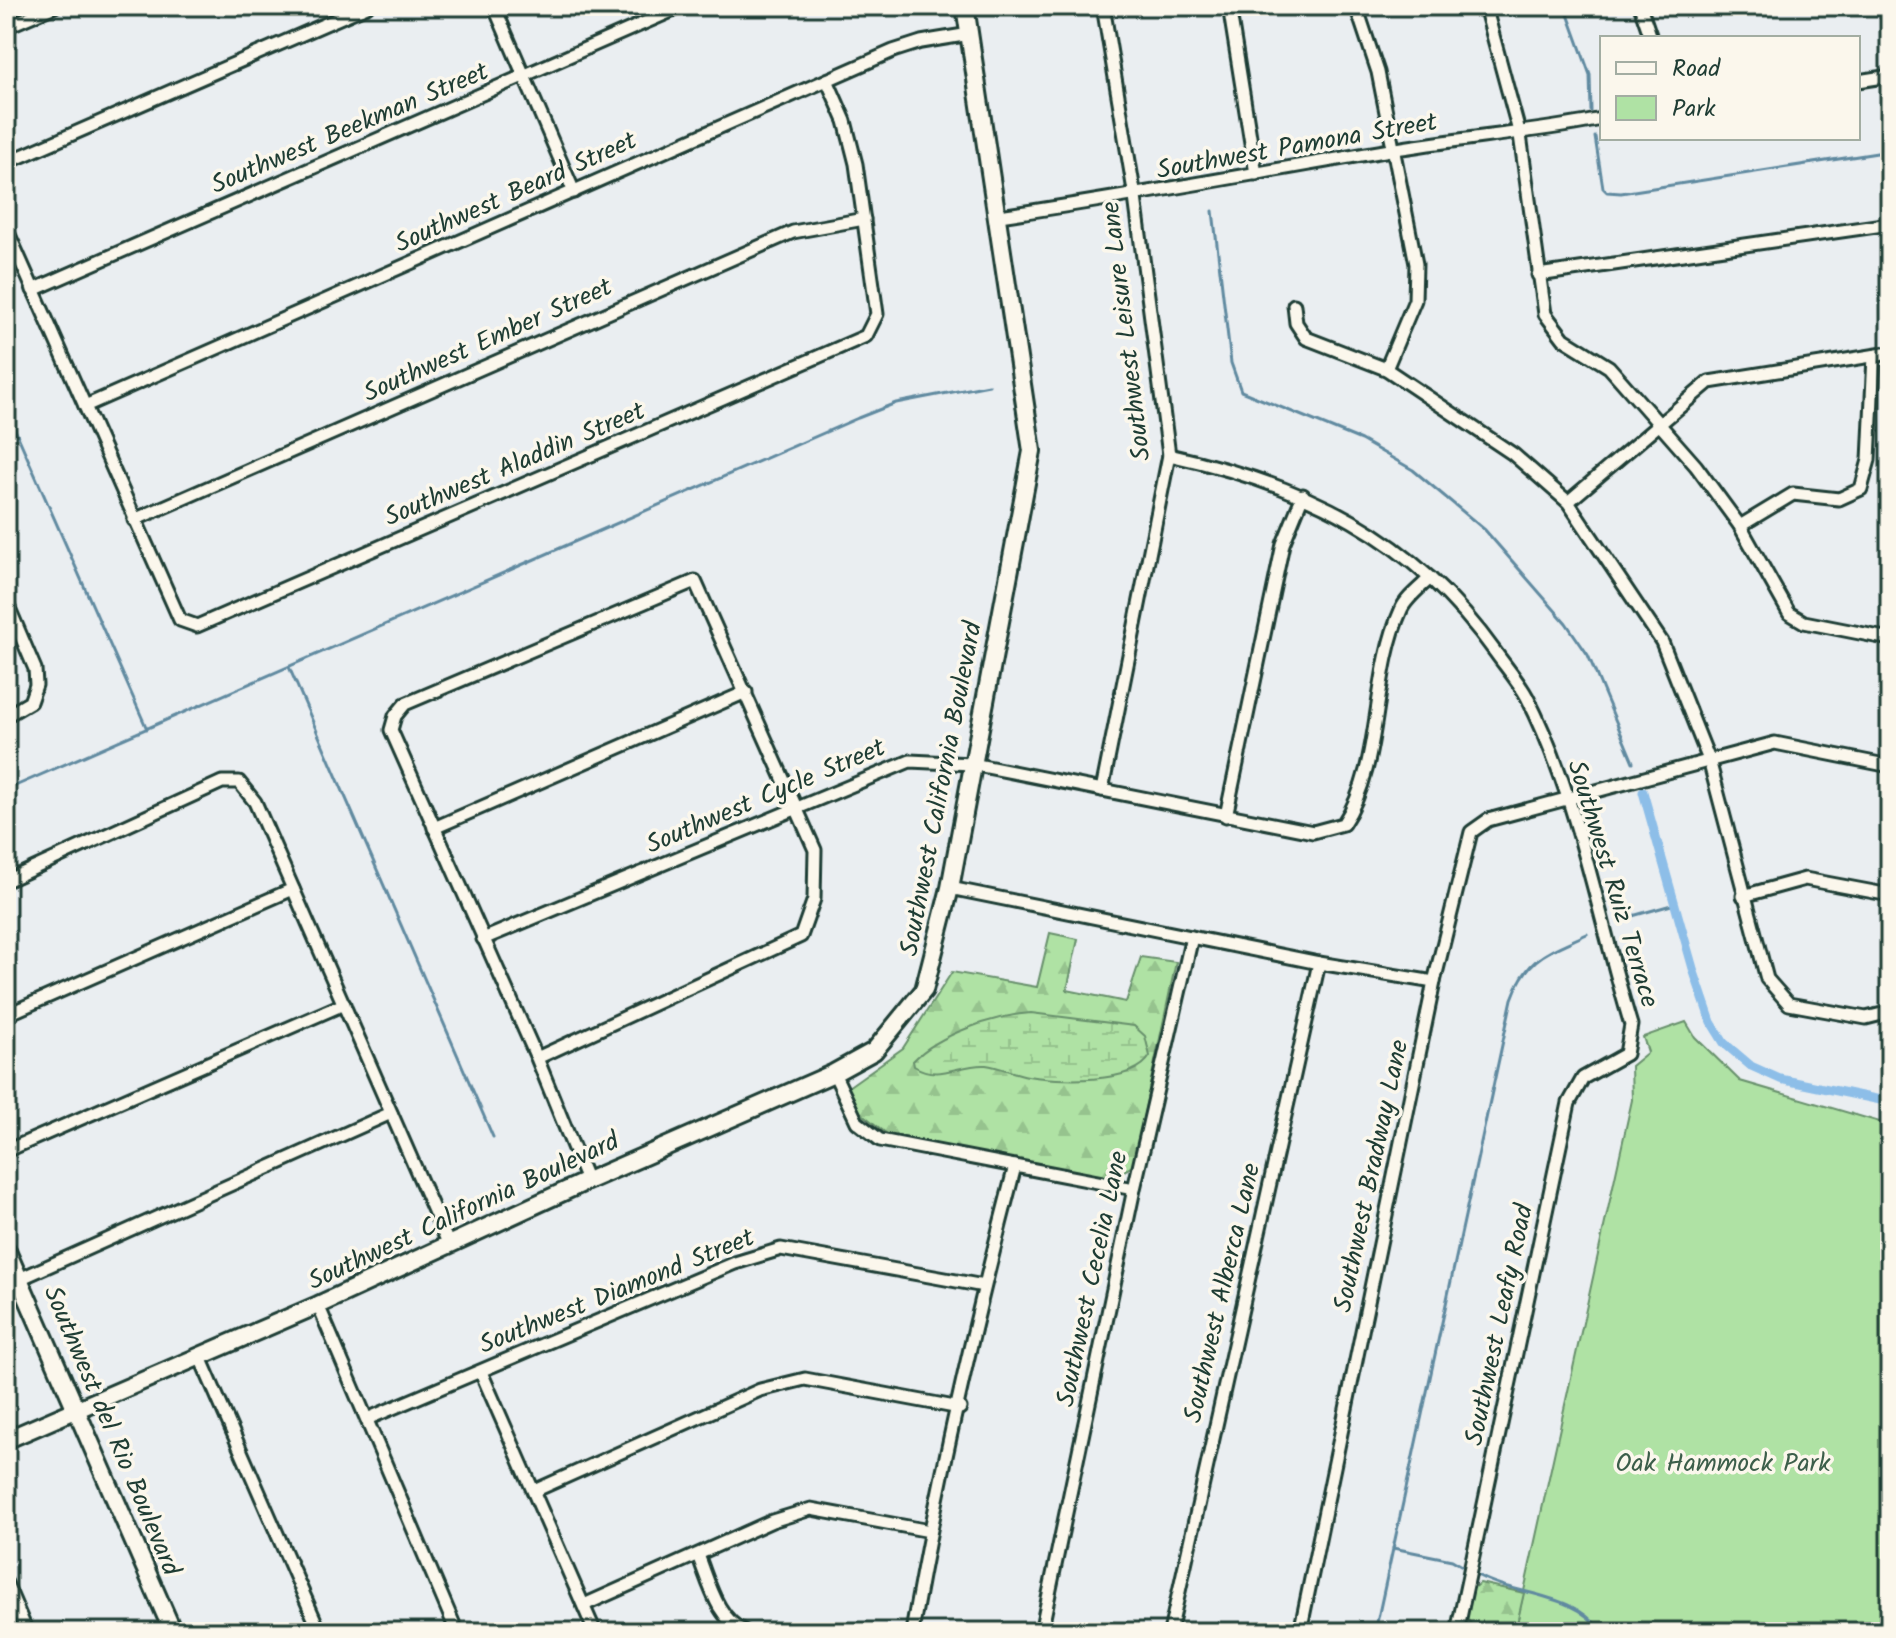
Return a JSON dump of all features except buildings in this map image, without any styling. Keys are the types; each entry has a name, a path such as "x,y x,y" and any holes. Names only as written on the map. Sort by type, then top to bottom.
{"street":[{"path":"6,27 55,6"},
{"path":"6,163 367,6"},
{"path":"494,6 574,192"},
{"name":"Southwest Beekman Street","path":"33,290 683,6"},
{"name":"Southwest California Boulevard","path":"6,1440 318,1305 587,1181 834,1073 874,1051 924,990 950,888 1032,451 965,6"},
{"name":"Southwest Leisure Lane","path":"1102,790 1169,455 1135,197 1103,6"},
{"path":"1229,6 1256,174"},
{"path":"1356,6 1378,72 1416,264 1415,300 1386,369"},
{"path":"1485,6 1520,135 1545,314 1564,339 1609,367 1661,423 1740,526 1789,613 1804,622 1890,639"},
{"path":"1640,6 1650,36"},
{"name":"Southwest Beard Street","path":"85,406 909,45 970,34"},
{"path":"1860,81 1890,76"},
{"path":"827,80 850,137 864,219"},
{"name":"Southwest Pamona Street","path":"999,216 1135,197 1394,149 1520,135 1600,119"},
{"name":"Southwest Aladdin Street","path":"134,520 180,620 197,626 866,336 877,314 864,219"},
{"name":"Southwest Ember Street","path":"134,520 793,232 864,219"},
{"path":"1538,275 1890,224"},
{"path":"6,228 134,520"},
{"path":"1294,305 1296,323 1306,338 1386,369 1513,454 1568,502 1662,642 1709,760 1767,979 1789,1004 1866,1018 1889,1013"},
{"path":"1568,502 1714,380 1890,353"},
{"path":"1740,526 1793,494 1839,499 1861,489 1869,460 1874,356"},
{"name":"Southwest Ruiz Terrace","path":"1169,455 1260,477 1339,511 1383,539 1430,578 1474,623 1526,696 1568,799 1631,1025 1626,1054"},
{"path":"1226,816 1283,544 1303,495"},
{"name":"Southwest Cycle Street","path":"483,939 910,761 972,764 1313,832 1343,824 1359,801 1385,662 1402,607 1430,578"},
{"path":"537,1058 801,936 814,899 815,850 695,581 405,704 395,716 391,730 537,1058 587,1181"},
{"path":"6,601 36,677 30,702 11,714"},
{"path":"434,828 746,692"},
{"path":"1568,799 1775,743 1890,766"},
{"path":"6,881 222,782 239,782 255,802 449,1245"},
{"name":"Southwest Bradway Lane","path":"1300,1632 1434,982 1471,832 1488,820 1568,799"},
{"path":"1743,896 1805,879 1890,895"},
{"path":"950,888 1319,963 1434,982"},
{"path":"6,1015 293,889"},
{"name":"Southwest Cecelia Lane","path":"1041,1632 1134,1189 1192,937"},
{"name":"Southwest Alberca Lane","path":"1170,1632 1319,963"},
{"path":"6,1151 344,1004"},
{"name":"Southwest Leafy Road","path":"1457,1632 1569,1103 1583,1078 1626,1054"},
{"path":"834,1073 857,1122 880,1140 1134,1189"},
{"path":"13,1282 391,1113"},
{"path":"912,1632 930,1531 960,1408 984,1286 1015,1166"},
{"name":"Southwest del Rio Boulevard","path":"6,1249 13,1282 74,1409 173,1632"},
{"name":"Southwest Diamond Street","path":"367,1419 735,1263 781,1249 984,1286"},
{"path":"318,1305 457,1632"},
{"path":"199,1355 320,1632"},
{"path":"481,1372 595,1632"},
{"path":"534,1491 760,1390 805,1379 960,1408"},
{"path":"584,1605 772,1521 811,1509 930,1531"},
{"path":"698,1555 723,1613 734,1627 746,1632"},
{"path":"6,1583 27,1632"}],"green space":[{"path":"1050,933 1078,939 1067,990 1126,1002 1141,957 1176,962 1133,1166 1109,1179 887,1134 860,1112 848,1087 903,1048 952,972 1037,987"},
{"path":"1031,1013 1134,1026 1145,1036 1150,1056 1128,1072 1075,1080 1022,1075 986,1065 941,1072 914,1066 913,1061 924,1051 952,1035 984,1022"},
{"name":"Oak Hammock Park","path":"1686,1022 1695,1037 1740,1081 1890,1125 1890,1632 1515,1632 1632,1100 1631,1066 1648,1052 1643,1037"},
{"path":"1480,1583 1524,1593 1515,1632 1478,1632 1467,1619 1470,1590"}],"waterway":[{"path":"1565,6 1590,75 1591,111"},
{"path":"1595,137 1603,188 1607,192 1621,193 1890,151"},
{"path":"1213,211 1231,363 1241,391 1361,440 1413,470 1485,530 1566,623 1588,655 1633,762"},
{"path":"6,790 858,418 896,403 989,385"},
{"path":"6,409 147,729"},
{"path":"289,667 493,1137"},
{"path":"1643,792 1694,972 1711,1022 1724,1043 1751,1066 1780,1079 1890,1102"},
{"path":"1618,920 1675,904"},
{"path":"1375,1632 1512,999 1532,964 1587,934"},
{"path":"1393,1548 1452,1560 1464,1567"},
{"path":"1477,1575 1576,1609 1602,1632"}]}
